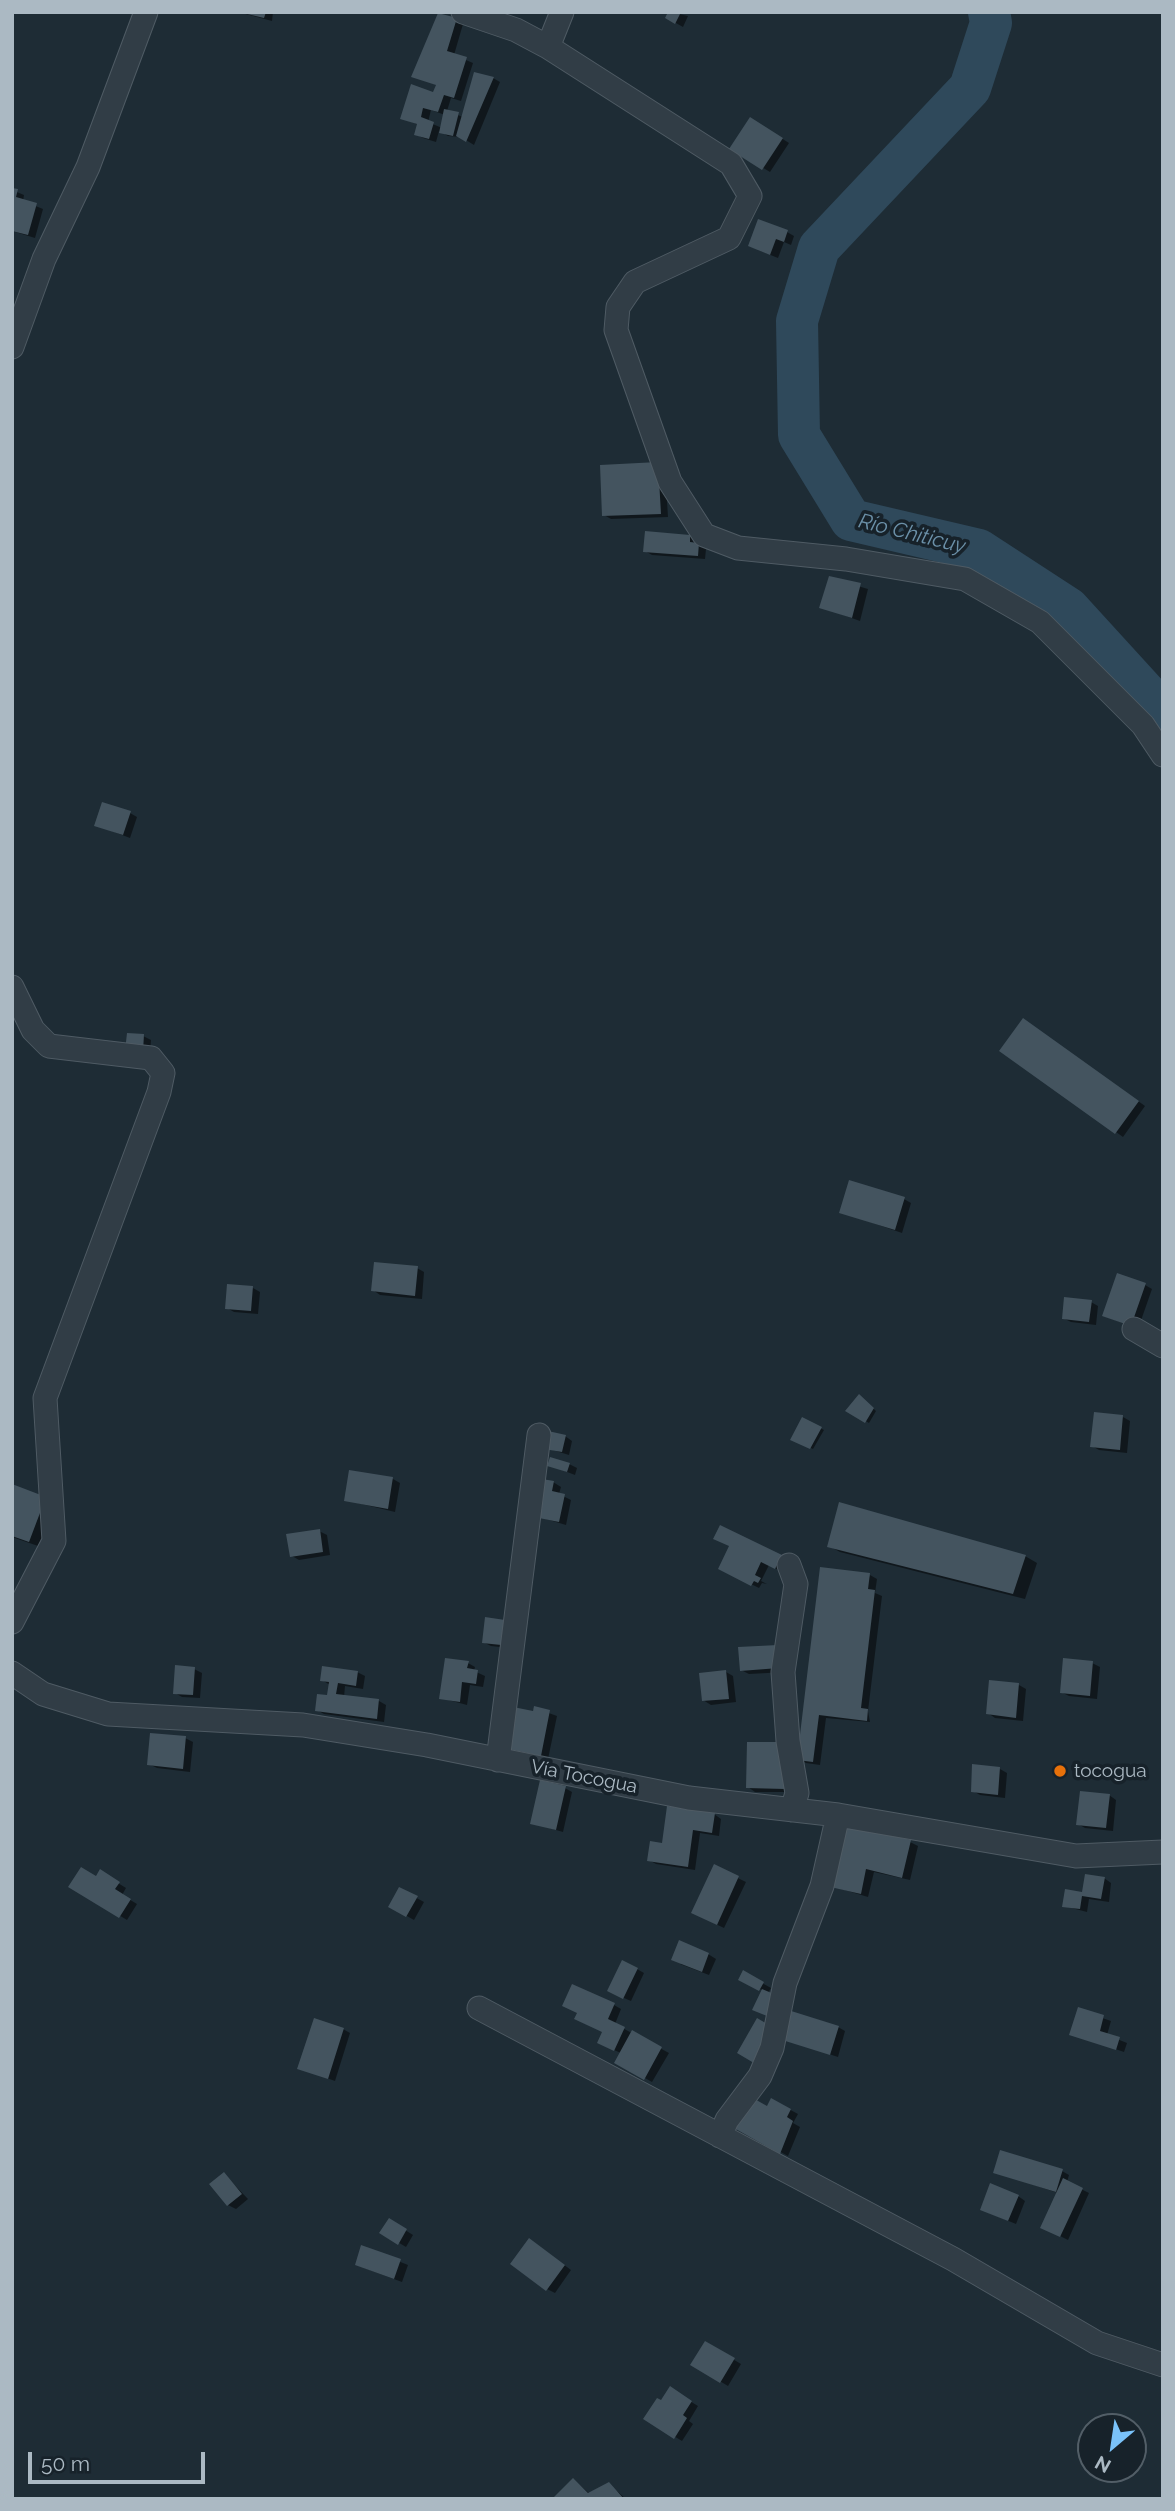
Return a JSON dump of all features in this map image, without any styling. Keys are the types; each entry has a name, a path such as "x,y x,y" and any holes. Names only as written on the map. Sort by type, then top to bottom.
{"street":[{"path":"12,347 44,259 88,167 146,12"},
{"path":"463,12 516,30 548,47 731,164 750,196 729,238 635,282 618,307 616,330 670,482 704,534 738,548 845,559 965,579 1040,622 1143,725 1163,755"},
{"path":"548,47 562,12"},
{"path":"12,987 33,1030 49,1046 151,1058 163,1073 159,1092 45,1398 54,1541 12,1622"},
{"path":"1134,1329 1163,1346"},
{"path":"498,1760 539,1435"},
{"path":"789,1565 796,1584 783,1672 788,1741 797,1793 792,1810"},
{"name":"Vía Tocogua","path":"12,1673 43,1694 108,1714 303,1725 689,1798 838,1815 1076,1856 1163,1852"},
{"path":"720,2136 769,2057 780,2018 785,1983 822,1886 838,1815"},
{"path":"479,2008 953,2259 1097,2343 1163,2365"}],"building":[{"path":"239,12 266,12 264,18"},
{"path":"668,12 681,12 675,24 665,18"},
{"path":"438,13 457,18 447,51 467,57 454,98 444,95 438,112 423,108 421,117 434,122 429,139 414,135 417,124 400,119 411,84 433,92 436,85 411,77"},
{"path":"474,72 494,77 466,142 456,136"},
{"path":"444,109 459,112 453,136 439,133"},
{"path":"750,117 783,138 762,170 729,149"},
{"path":"12,188 18,189 16,197 37,203 28,235 12,231"},
{"path":"758,219 788,230 784,242 776,239 770,255 748,246"},
{"path":"658,462 661,514 602,516 600,465"},
{"path":"645,531 690,535 690,542 699,543 698,556 643,552"},
{"path":"829,576 861,583 852,618 819,608"},
{"path":"102,802 131,811 123,835 94,826"},
{"path":"1023,1018 1139,1101 1115,1134 999,1051"},
{"path":"127,1033 144,1034 143,1052 125,1051"},
{"path":"849,1180 905,1197 895,1230 839,1213"},
{"path":"374,1262 418,1266 415,1296 371,1291"},
{"path":"1117,1273 1146,1283 1131,1326 1102,1316"},
{"path":"227,1284 253,1286 251,1311 225,1309"},
{"path":"1064,1297 1092,1300 1089,1322 1062,1319"},
{"path":"859,1394 874,1408 865,1423 845,1411"},
{"path":"1094,1412 1123,1415 1120,1450 1090,1447"},
{"path":"802,1417 822,1427 810,1449 790,1440"},
{"path":"548,1431 566,1435 562,1452 544,1449"},
{"path":"550,1457 570,1463 567,1472 547,1466"},
{"path":"349,1470 393,1477 388,1509 344,1501"},
{"path":"542,1479 554,1481 552,1491 565,1494 559,1522 534,1517"},
{"path":"12,1484 46,1497 29,1542 12,1536"},
{"path":"839,1502 1026,1555 1013,1594 827,1547"},
{"path":"720,1525 782,1555 775,1569 761,1562 755,1575 761,1578 751,1586 718,1569 729,1546 713,1539"},
{"path":"320,1529 323,1552 290,1557 286,1534"},
{"path":"820,1567 870,1573 868,1589 875,1590 861,1708 868,1709 867,1721 819,1715 813,1762 797,1760"},
{"path":"485,1617 505,1620 511,1646 482,1643"},
{"path":"778,1645 779,1668 740,1671 738,1647"},
{"path":"445,1658 469,1661 467,1668 478,1670 476,1684 462,1682 460,1702 439,1699"},
{"path":"1063,1658 1093,1661 1090,1696 1060,1693"},
{"path":"175,1665 195,1667 193,1695 173,1694"},
{"path":"322,1666 358,1671 356,1686 338,1683 336,1694 379,1699 377,1719 315,1711 317,1694 327,1695 329,1682 320,1681"},
{"path":"726,1670 729,1699 702,1701 699,1673"},
{"path":"989,1680 1019,1683 1016,1718 986,1714"},
{"path":"534,1706 550,1710 541,1756 504,1748 513,1707 533,1711"},
{"path":"150,1733 186,1736 183,1769 147,1765"},
{"path":"747,1742 785,1742 785,1789 746,1788"},
{"path":"972,1764 1000,1767 998,1795 971,1792"},
{"path":"540,1780 566,1786 556,1830 530,1824"},
{"path":"1080,1791 1110,1794 1106,1828 1076,1825"},
{"path":"667,1806 715,1813 712,1833 693,1830 688,1867 647,1861 650,1841 662,1843"},
{"path":"840,1824 911,1840 902,1878 866,1869 861,1894 826,1886"},
{"path":"714,1864 739,1876 717,1925 691,1913"},
{"path":"81,1867 96,1876 100,1869 120,1882 115,1889 131,1899 119,1918 68,1887"},
{"path":"1085,1874 1105,1877 1101,1899 1082,1896 1080,1909 1062,1907 1065,1889 1082,1892"},
{"path":"399,1887 418,1896 406,1917 388,1907"},
{"path":"679,1940 709,1953 702,1972 671,1960"},
{"path":"622,1960 638,1968 623,1999 607,1991"},
{"path":"743,1970 764,1982 759,1991 738,1980"},
{"path":"572,1984 615,2003 608,2019 625,2027 614,2051 597,2043 602,2032 574,2019 577,2013 562,2006"},
{"path":"762,1989 781,1997 772,2018 752,2010"},
{"path":"1078,2007 1104,2015 1100,2031 1120,2037 1116,2050 1069,2035"},
{"path":"788,2010 839,2026 830,2055 779,2039"},
{"path":"314,2018 344,2028 328,2079 297,2069"},
{"path":"757,2018 779,2031 759,2066 737,2053"},
{"path":"632,2030 662,2047 644,2080 614,2063"},
{"path":"751,2097 767,2106 771,2098 791,2109 787,2117 793,2121 780,2154 734,2128"},
{"path":"1000,2150 1063,2169 1056,2192 993,2173"},
{"path":"224,2172 242,2194 227,2206 209,2184"},
{"path":"1063,2178 1083,2188 1060,2237 1040,2228"},
{"path":"990,2183 1019,2195 1008,2221 980,2210"},
{"path":"389,2218 407,2229 398,2245 379,2233"},
{"path":"529,2238 565,2265 546,2291 510,2264"},
{"path":"361,2245 401,2259 394,2279 355,2265"},
{"path":"705,2341 735,2358 720,2383 690,2365"},
{"path":"670,2386 692,2401 683,2415 687,2418 674,2439 643,2419 657,2398 661,2400"},
{"path":"573,2478 588,2493 609,2482 624,2499 552,2499"}],"waterway":[{"name":"Río Chiticuy","path":"989,12 991,23 970,88 819,248 797,321 799,435 851,520 979,550 1068,608 1163,712"}],"place":[{"name":"tocogua","path":"1060,1771"}]}
